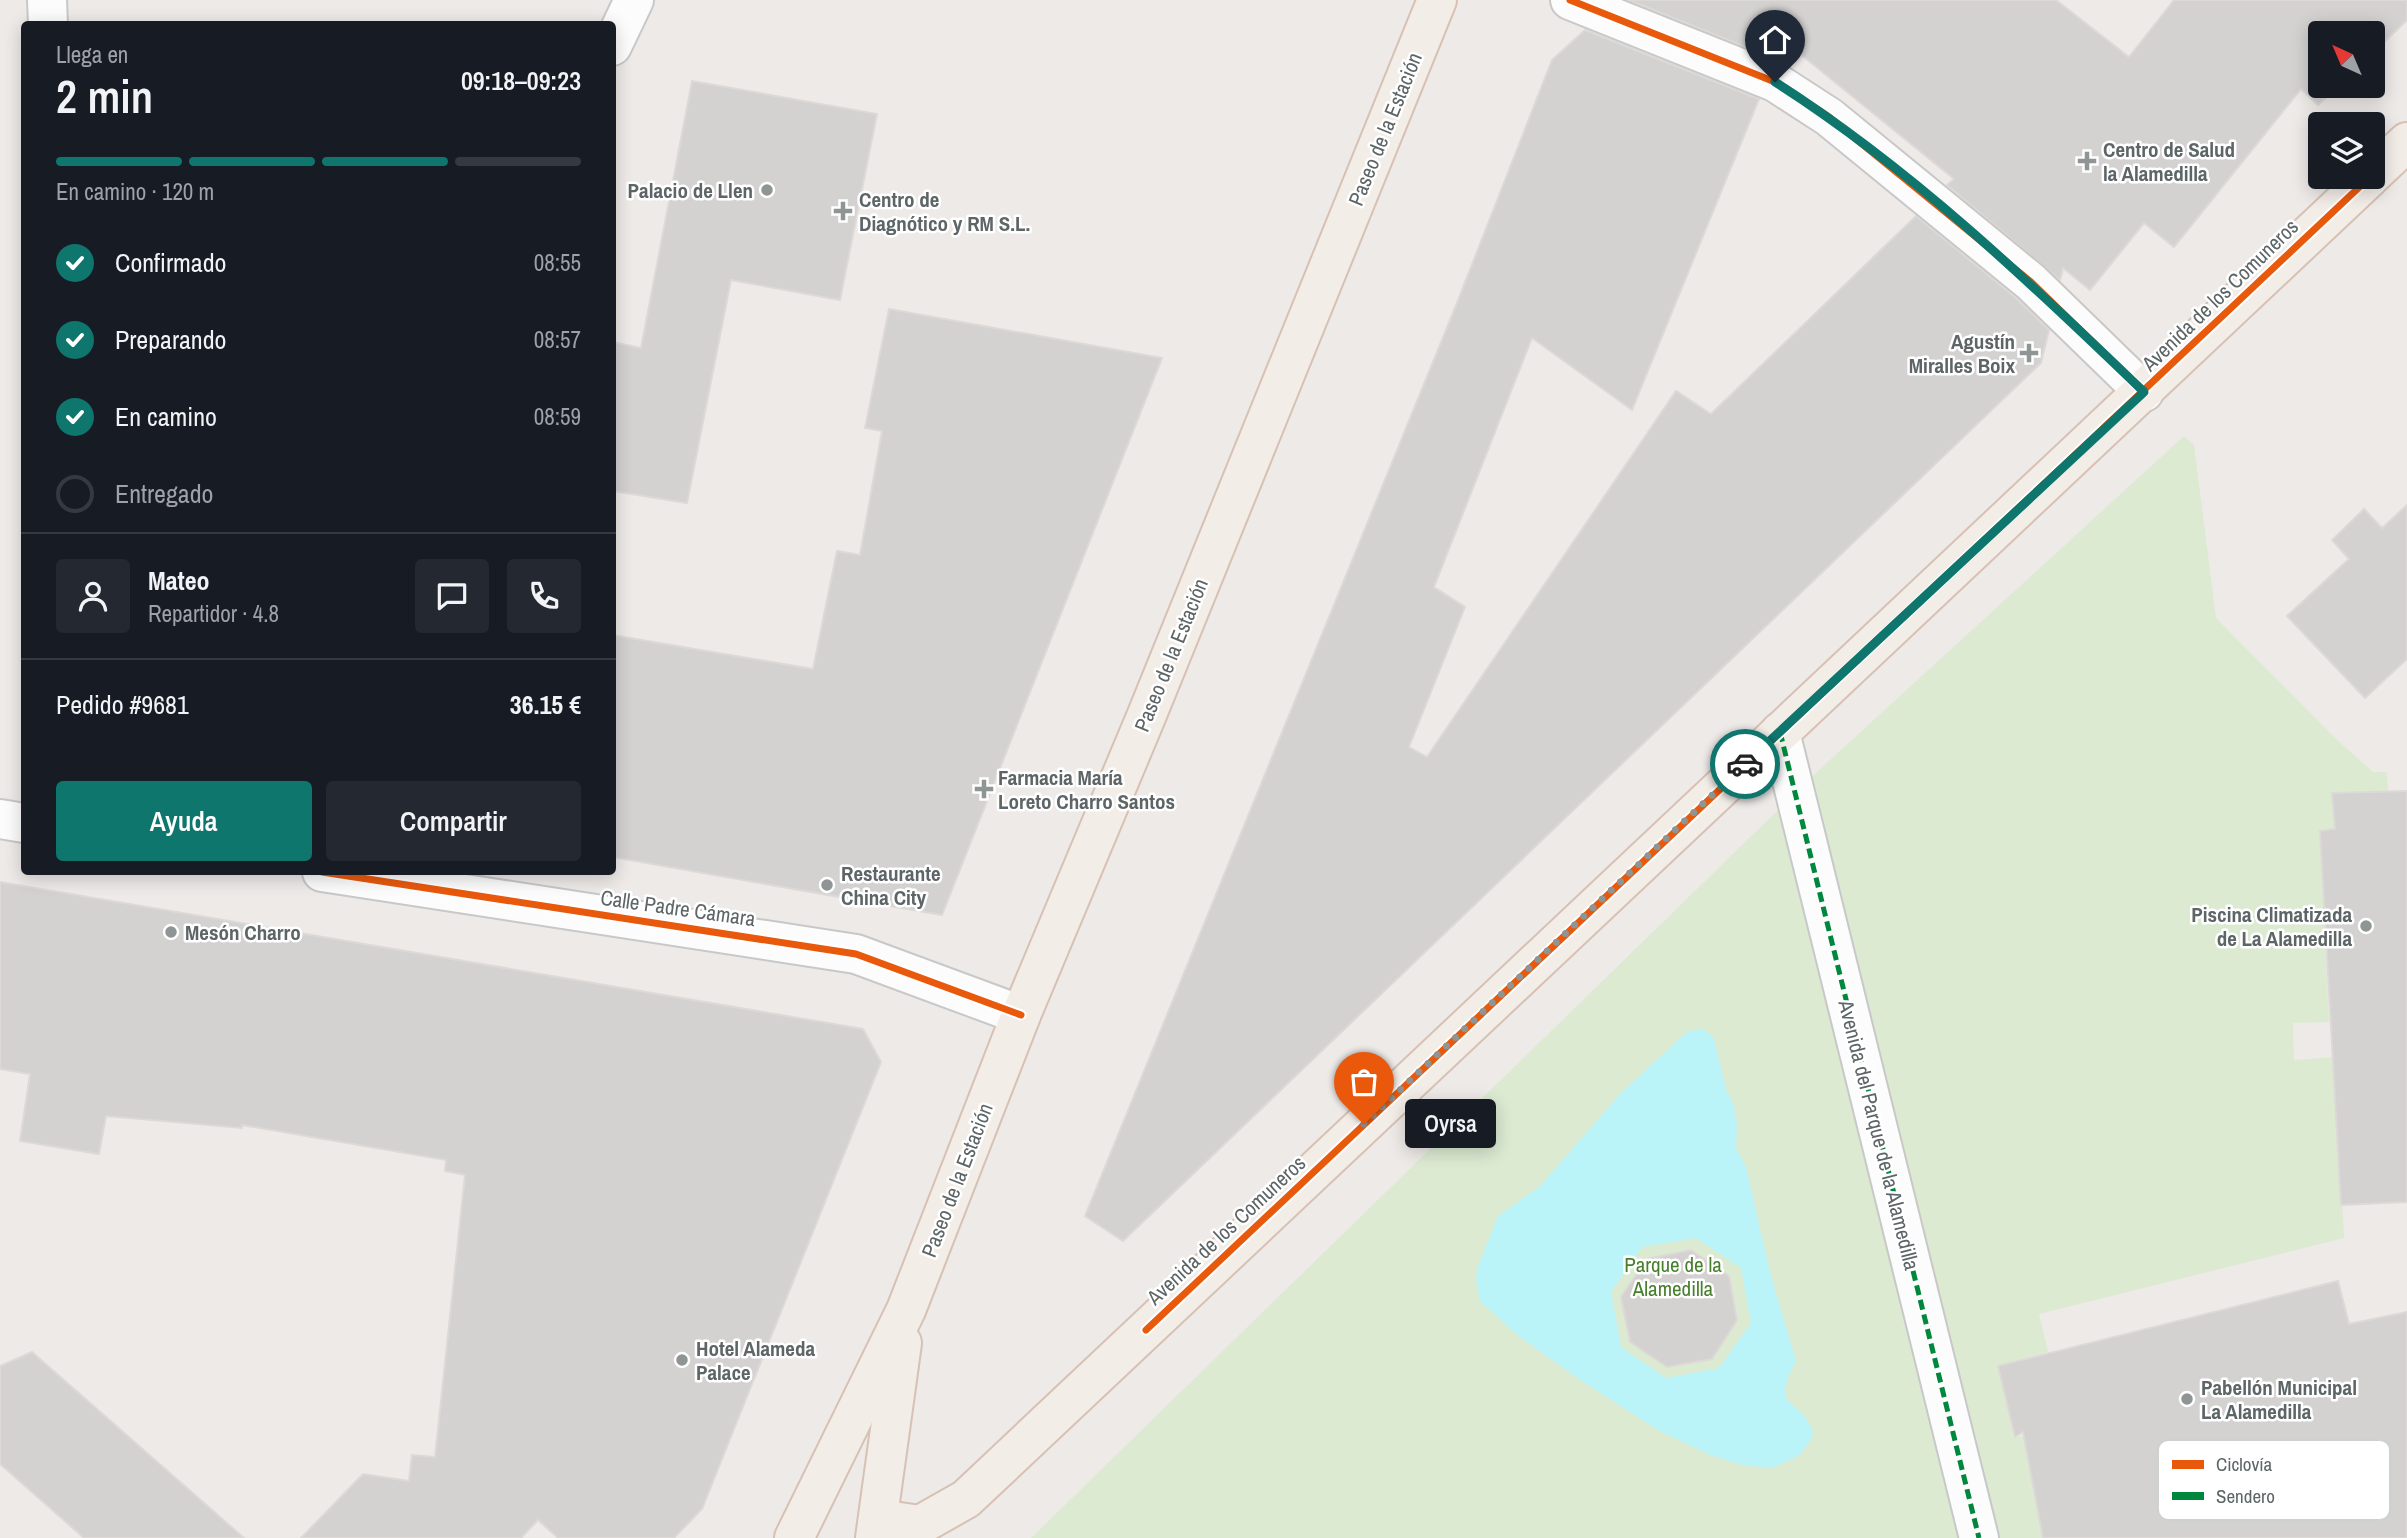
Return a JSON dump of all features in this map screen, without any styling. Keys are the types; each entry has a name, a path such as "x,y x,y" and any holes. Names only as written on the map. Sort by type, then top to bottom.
{"main road":[{"name":"Paseo de la Estación","path":"794,1538 906,1310 1021,1015 1146,717 1437,0"},
{"name":"Avenida de los Comuneros","path":"2385,163 2407,142"},
{"name":"Avenida de los Comuneros","path":"877,1529 920,1525 966,1499 2358,189"},
{"name":"Paseo de la Estación","path":"877,1529 906,1310"},
{"path":"843,1442 877,1529"}],"street":[{"path":"47,0 48,21"},
{"path":"616,38 634,0"},
{"path":"1570,0 1775,82 1829,117 2031,282 2144,392"},
{"name":"Avenida del Parque de la Alamedilla","path":"1780,732 1979,1538"},
{"path":"0,819 21,822"},
{"name":"Calle Padre Cámara","path":"342,875 856,954 1021,1015"}],"green space":[{"name":"Parque de la Alamedilla","path":"2184,436 2194,445 2216,618 2335,738 2373,772 2387,772 2388,792 2332,794 2335,829 2320,831 2329,1022 2293,1023 2294,1060 2334,1057 2344,1238 2039,1314 2048,1352 1998,1366 2014,1437 2024,1436 2043,1538 1031,1538 1818,771"}],"water":[{"path":"1704,1029 1714,1039 1726,1089 1733,1103 1737,1124 1736,1148 1746,1167 1770,1272 1796,1361 1788,1377 1786,1396 1813,1431 1810,1442 1798,1456 1772,1468 1743,1465 1710,1455 1658,1430 1577,1378 1516,1334 1480,1301 1476,1279 1478,1266 1498,1216 1540,1186 1620,1094 1687,1032","holes":["1696,1238 1741,1268 1751,1323 1719,1368 1666,1378 1621,1347 1611,1292 1642,1247"]}],"building":[{"name":"Centro de Salud la Alamedilla","path":"1629,0 2056,0 2129,57 2174,0 2407,0 2407,20 2385,41 2385,21 2308,21 2308,96 2301,89 2174,247 2144,223 2090,290 2063,268 2060,280 1947,185 1954,179 1783,40 1775,59"},
{"path":"1585,30 1759,99 1632,410 1532,338 1434,587 1465,607 1409,747 1427,757 1676,391 1711,414 1916,216 2016,298 2049,330 2041,363 1123,1241 1085,1216 1455,308 1552,60"},
{"name":"Palacio de Llen","path":"692,81 877,114 840,300 731,280 687,503 616,492 616,343 641,348"},
{"name":"Centro de Salud la Alamedilla","path":"2311,98 2325,98 2318,105"},
{"path":"889,309 1162,358 942,915 616,858 616,636 813,669 837,551 860,555 882,431 865,428"},
{"path":"2407,505 2407,659 2365,698 2287,616 2349,559 2332,540 2364,509 2382,528"},
{"name":"Piscina Climatizada de La Alamedilla","path":"2407,791 2407,1202 2341,1205 2320,831 2335,829 2332,793"},
{"path":"0,882 863,1029 881,1062 702,1509 674,1538 558,1538 538,1520 521,1538 301,1538 363,1474 409,1481 412,1455 435,1457 465,1175 445,1171 446,1160 242,1125 242,1128 106,1116 99,1154 20,1141 30,1074 0,1069"},
{"path":"1691,1250 1729,1276 1737,1320 1712,1359 1667,1367 1630,1342 1621,1297 1647,1259"},
{"name":"Pabellón Municipal La Alamedilla","path":"2338,1281 2349,1324 2407,1312 2407,1538 2043,1538 2023,1432 2015,1437 1998,1366"},
{"path":"32,1352 244,1538 84,1538 0,1464 0,1366"}],"marked path":[{"path":"1780,732 1979,1538"}],"cycle path":[{"path":"1570,0 1775,82 1829,117 2031,282 2144,392"},
{"path":"1146,1330 2357,189"},
{"path":"342,875 856,954 1021,1015"}],"way so far":[{"path":"1364,1124 1745,764"}],"place":[{"name":"Centro de Salud la Alamedilla","path":"2087,161"},
{"name":"Palacio de Llen","path":"767,190"},
{"name":"Centro de Diagnótico y RM S.L.","path":"843,211"},
{"name":"Agustín Miralles Boix","path":"2029,353"},
{"name":"Farmacia María Loreto Charro Santos","path":"984,789"},
{"name":"Restaurante China City","path":"827,885"},
{"name":"Piscina Climatizada de La Alamedilla","path":"2366,926"},
{"name":"Mesón Charro","path":"171,932"},
{"name":"Oyrsa","path":"1364,1124"},
{"name":"Hotel Alameda Palace","path":"682,1360"},
{"name":"Pabellón Municipal La Alamedilla","path":"2187,1399"}],"route":[{"path":"1745,764 2144,392 2031,282 1829,117 1775,82"}]}
